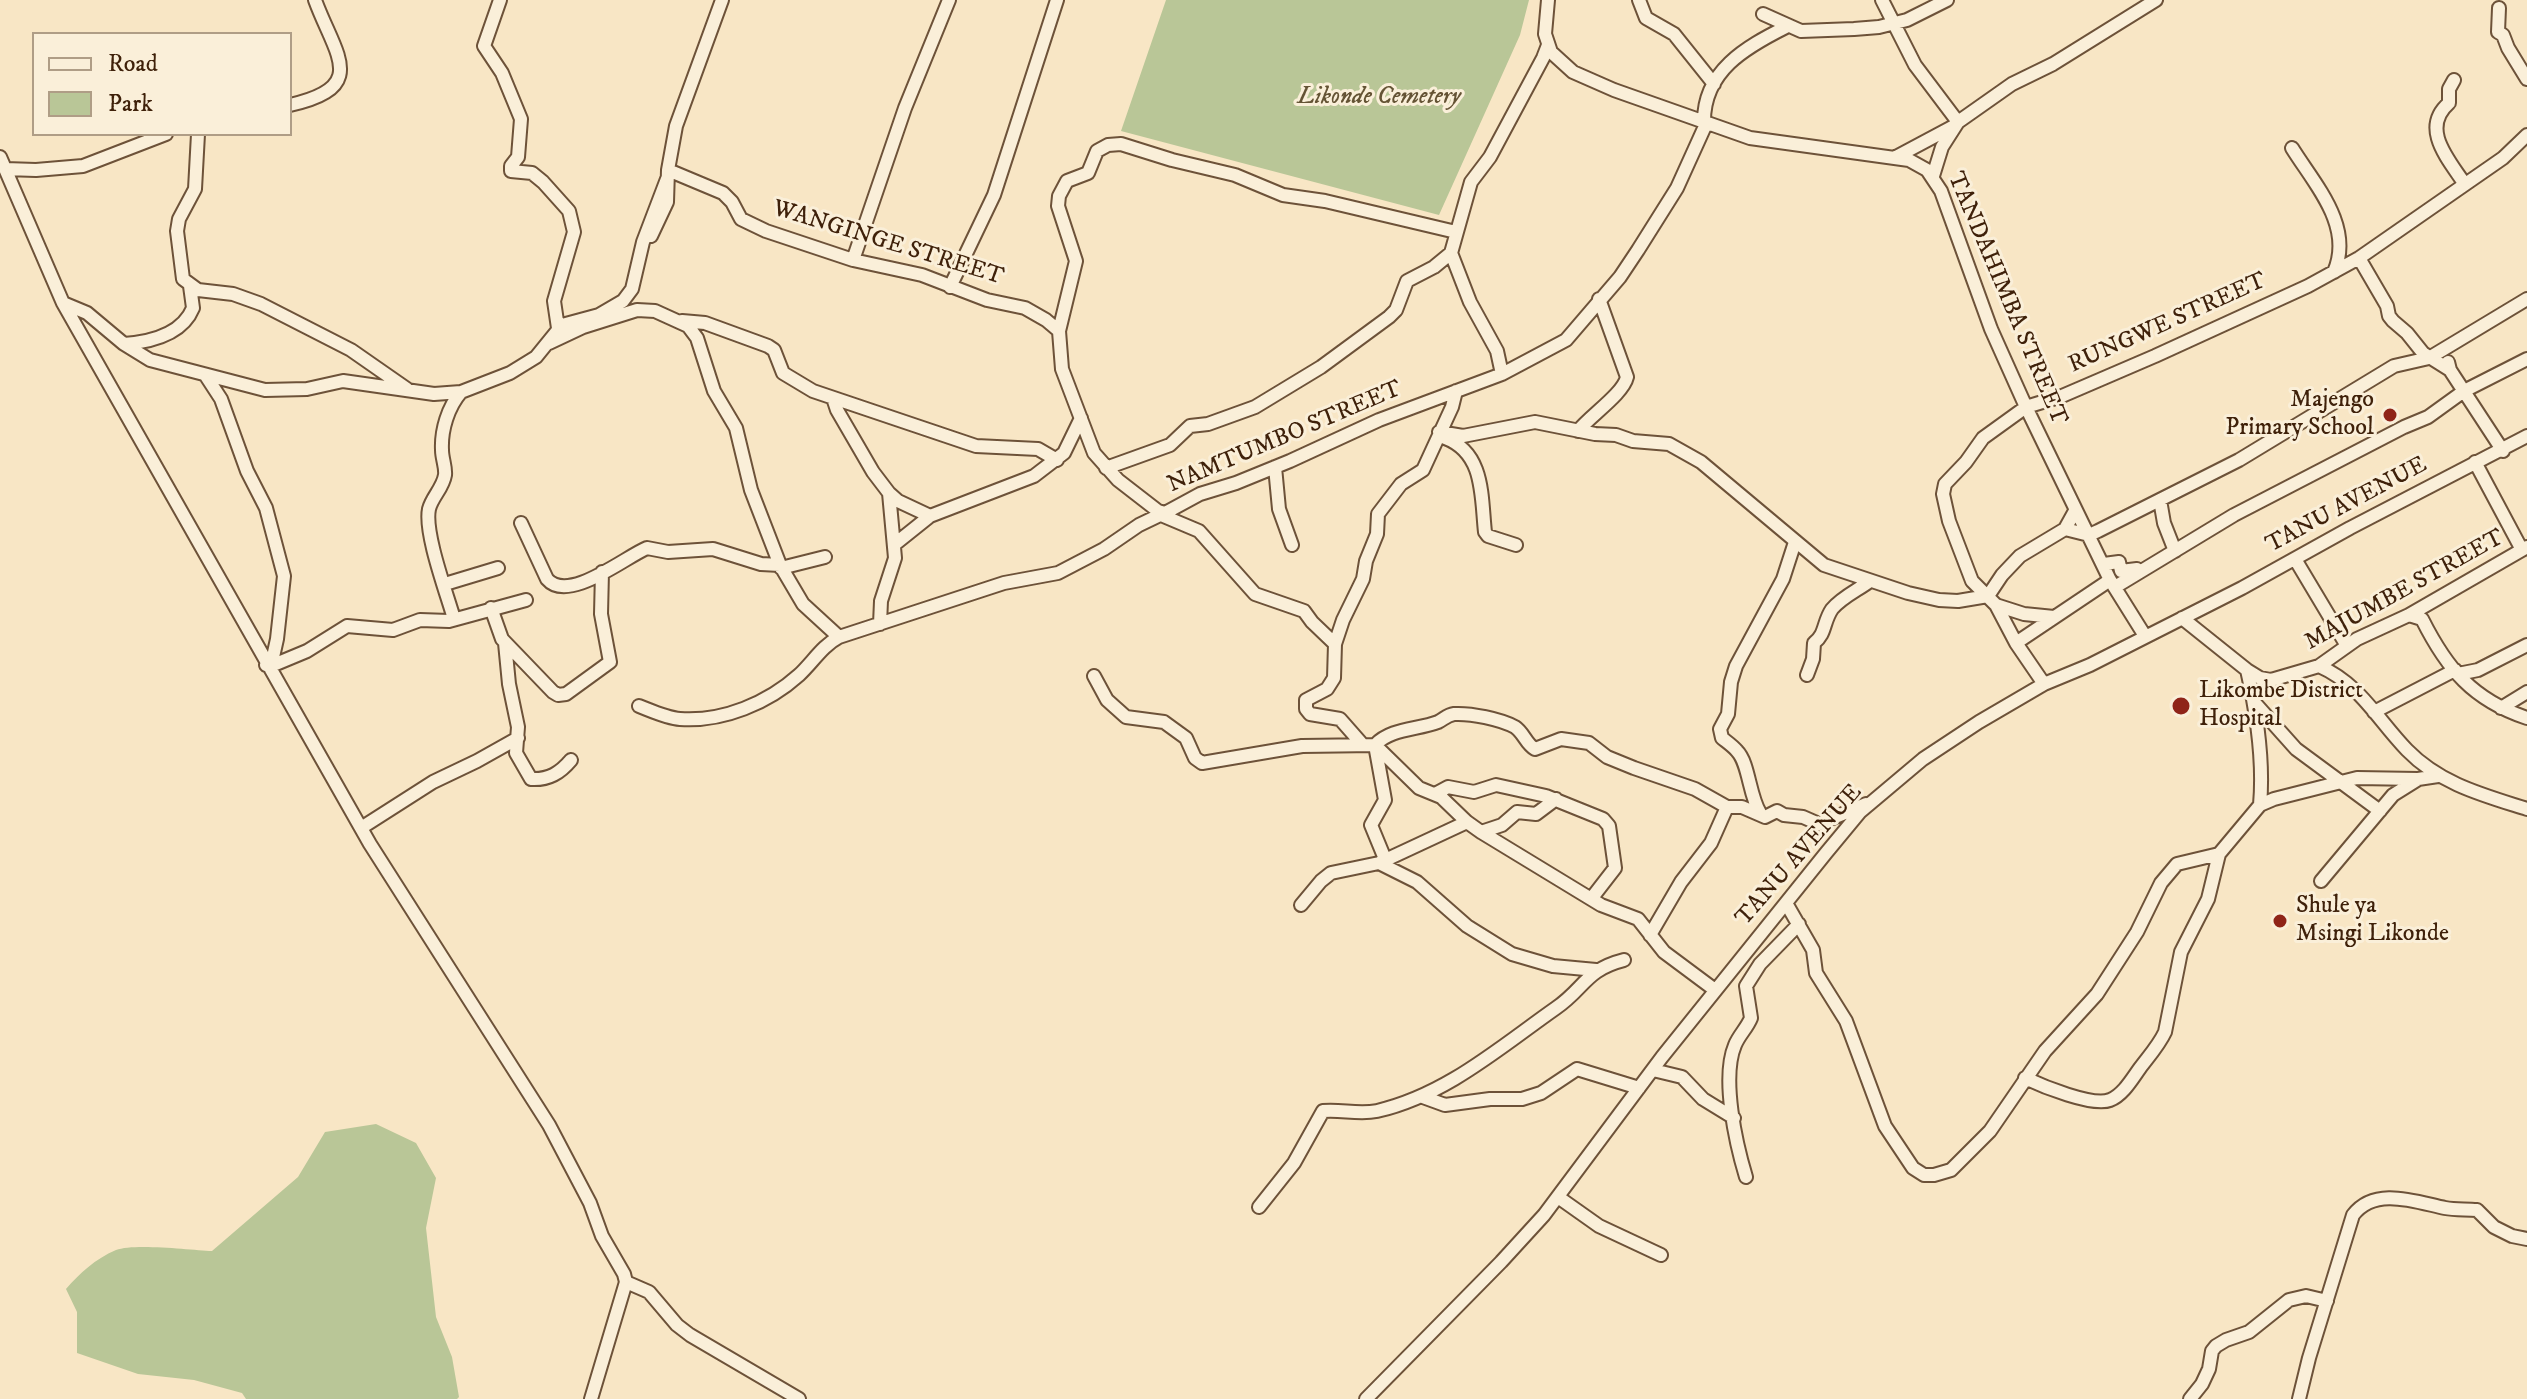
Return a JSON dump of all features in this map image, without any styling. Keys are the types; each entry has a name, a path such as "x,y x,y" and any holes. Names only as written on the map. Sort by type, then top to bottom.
{"street":[{"path":"292,104 332,90 340,77 329,32 315,0"},
{"path":"500,0 484,46 502,73 521,119 518,157 511,171 532,173 564,203 573,220 574,232 553,305 558,328"},
{"path":"63,303 87,313 124,344 158,364 265,390 295,391 343,381 434,394 461,392 510,373 536,357 558,328 575,320 599,315 623,301 632,289 643,242 654,234 664,210 676,126 722,0"},
{"path":"853,260 905,108 949,0"},
{"path":"950,287 994,195 1057,0"},
{"path":"1502,374 1497,351 1470,302 1451,253 1471,182 1490,157 1548,45 1545,23 1548,0"},
{"path":"1639,0 1646,18 1674,34 1714,84 1730,60 1754,42 1786,27"},
{"path":"1882,0 1915,65 1956,124"},
{"path":"1763,14 1786,27 1812,31 1879,27 1920,14 1947,0"},
{"path":"1894,158 1956,124 2012,84 2053,64 2156,0"},
{"path":"2499,8 2498,32 2503,35 2527,79"},
{"name":"TANDAHIMBA STREET","path":"1548,45 1556,58 1573,72 1705,124 1750,138 1894,158 1921,165 1933,176 1991,329 2026,407 2112,583 2145,636"},
{"path":"2454,80 2449,89 2449,103 2439,111 2436,126 2443,151 2464,183"},
{"name":"NAMTUMBO STREET","path":"1456,232 1325,201 1283,195 1235,175 1121,144 1108,145 1097,151 1086,174 1068,179 1057,201 1076,261 1059,331 1062,369 1094,453 1130,490 1163,514 1200,494 1236,483 1423,403 1502,374 1566,340 1620,277 1677,188 1705,124 1706,102 1714,84"},
{"path":"1933,176 1937,158 1956,124"},
{"name":"RUNGWE STREET","path":"2044,684 1992,600 1972,581 1961,558 1945,504 1945,484 1983,438 2026,407 2062,396 2155,356 2334,272 2503,158 2527,135"},
{"path":"2,163 36,170 83,166 161,136"},
{"path":"198,136 195,189 179,219 177,231 183,279 198,290 233,294 261,304 351,350 410,391"},
{"path":"2292,148 2328,205 2339,229 2340,254 2334,272"},
{"path":"2,163 63,303 361,828 549,1125 590,1203 602,1236 624,1274 626,1282 591,1399"},
{"name":"WANGINGE STREET","path":"668,175 723,193 747,223 853,260 922,275 987,300 1025,308 1059,331"},
{"path":"1106,468 1172,443 1190,426 1208,424 1255,407 1321,367 1396,310 1407,281 1431,270 1451,253"},
{"path":"2359,258 2387,306 2389,316 2429,358 2450,370"},
{"path":"124,344 150,341 181,325 193,308 190,286"},
{"path":"1578,431 1591,415 1622,389 1627,377 1599,299"},
{"path":"2065,529 2089,535 2160,500 2250,454 2394,366 2429,358 2527,299"},
{"path":"549,343 595,323 637,310 655,311 688,326 697,338 714,391 736,428 751,490 781,567 803,604 839,637"},
{"path":"678,320 705,323 768,346 774,350 783,373 833,398 976,446 1038,449 1057,460"},
{"path":"2444,348 2450,370 2503,451"},
{"path":"2016,643 2054,617 2234,515 2428,417 2464,391 2527,359"},
{"path":"206,376 221,399 247,471 266,508 284,576 277,639 269,666"},
{"path":"1456,391 1423,470 1401,484 1378,514 1376,540 1335,644 1334,678 1327,689 1306,700 1306,709 1310,714 1340,719 1419,788 1435,794 1481,832 1591,899 1638,919 1673,960 1715,990"},
{"path":"454,619 435,551 429,515 430,505 445,474 441,452 445,424 453,401 461,392"},
{"path":"833,398 873,472 889,493 898,501 930,516"},
{"path":"1423,403 1448,416"},
{"path":"895,544 930,516 1034,476 1057,460 1073,439 1081,418"},
{"path":"1439,434 1463,436 1535,422 1642,442 1663,442 1701,462 1824,565 1939,600 1992,600 2024,614 2054,617"},
{"path":"1439,434 1458,443 1473,461 1482,491 1485,532 1488,536 1516,545"},
{"name":"TANU AVENUE","path":"1366,1399 1501,1262 1558,1197 1715,990 1860,812 1873,801 1933,752 2044,684 2090,665 2182,618 2527,436"},
{"path":"2475,462 2525,549"},
{"path":"1275,467 1279,509 1292,545"},
{"path":"880,624 881,601 895,558 889,493"},
{"path":"2160,500 2164,523 2175,551"},
{"path":"1992,600 2002,575 2020,556 2065,529 2075,511"},
{"path":"639,706 680,719 750,708 766,701 797,677 829,643 839,637 1004,583 1058,573 1163,514 1199,531 1249,589 1276,603 1304,611 1335,644"},
{"path":"521,523 549,583 568,587 622,564 647,548 668,552 713,549 781,567 825,557"},
{"path":"1760,813 1748,786 1743,759 1722,738 1720,729 1728,714 1736,666 1777,590 1795,542"},
{"name":"MAJUMBE STREET","path":"2182,618 2247,670 2271,680 2319,666 2347,646 2416,617 2427,605 2525,549"},
{"path":"2295,559 2347,646"},
{"path":"2104,564 2119,562 2121,571 2127,572 2147,566"},
{"path":"445,584 498,568"},
{"path":"491,608 505,643 558,695 566,694 611,660 601,614 602,572"},
{"path":"1807,675 1813,659 1814,643 1823,637 1831,610 1870,581"},
{"path":"269,666 307,651 347,626 393,630 424,619 444,621 526,600"},
{"path":"2416,617 2456,672 2480,697 2527,718"},
{"path":"505,643 518,727 516,753 531,779 554,776 571,760"},
{"path":"2374,712 2456,672 2478,670 2527,645"},
{"path":"2319,666 2339,675 2408,751 2438,776 2527,809"},
{"path":"2247,670 2254,702 2262,775 2260,805"},
{"path":"1094,676 1107,700 1126,717 1164,722 1186,738 1195,758 1202,763 1302,746 1369,745 1386,736 1442,720 1450,714 1512,725 1525,736 1532,749 1561,739 1589,743 1607,757 1695,789 1727,807 1738,806 1766,817 1777,811 1784,815 1799,815 1817,824 1873,801"},
{"path":"2501,708 2527,692"},
{"path":"2254,702 2296,749 2380,811"},
{"path":"361,828 433,782 518,738"},
{"path":"1369,745 1385,800 1371,825 1382,861 1417,882 1467,926 1512,954 1553,966 1596,970"},
{"path":"2025,1078 2054,1090 2104,1102 2128,1085 2165,1032 2181,952 2208,899 2219,854 2260,805 2341,781 2368,777 2418,779 2438,776"},
{"path":"2321,881 2396,792 2418,779"},
{"path":"1435,794 1448,787 1474,792 1496,785 1556,799 1603,819 1609,826 1614,871 1591,899"},
{"path":"1481,832 1502,825 1517,812 1536,814 1556,799"},
{"path":"1650,935 1681,882 1711,843 1727,807"},
{"path":"1301,905 1331,873 1382,861 1467,822"},
{"path":"1786,903 1813,950 1816,973 1846,1021 1885,1126 1908,1163 1918,1173 1943,1173 1964,1160 1990,1131 2045,1051 2097,994 2137,932 2169,871 2177,864 2219,854"},
{"path":"1746,1177 1734,1118 1730,1064 1734,1045 1751,1018 1746,986 1760,964 1799,924"},
{"path":"1259,1207 1294,1163 1323,1111 1361,1113 1423,1097 1496,1052 1527,1026 1558,1007 1596,970 1624,960"},
{"path":"1423,1097 1445,1105 1490,1099 1522,1099 1541,1093 1577,1069 1639,1088"},
{"path":"1653,1070 1682,1077 1703,1099 1734,1118"},
{"path":"1558,1197 1599,1226 1661,1255"},
{"path":"2299,1399 2353,1215 2367,1202 2404,1199 2448,1209 2477,1210 2494,1227 2527,1239"},
{"path":"626,1282 649,1292 677,1325 690,1335 799,1399"},
{"path":"2190,1399 2207,1375 2216,1346 2249,1332 2289,1300 2306,1296 2327,1301"}],"green space":[{"name":"Likonde Cemetery","path":"1166,0 1529,0 1520,35 1439,215 1121,131"},
{"path":"376,1124 416,1143 436,1178 426,1228 436,1317 452,1357 457,1399 246,1399 242,1393 194,1380 138,1374 77,1353 77,1312 66,1289 88,1267 124,1248 212,1251 298,1177 325,1132"}],"place":[{"name":"Majengo Primary School","path":"2390,415"},
{"name":"Likombe District Hospital","path":"2181,706"},
{"name":"Shule ya Msingi Likonde","path":"2280,921"}]}
